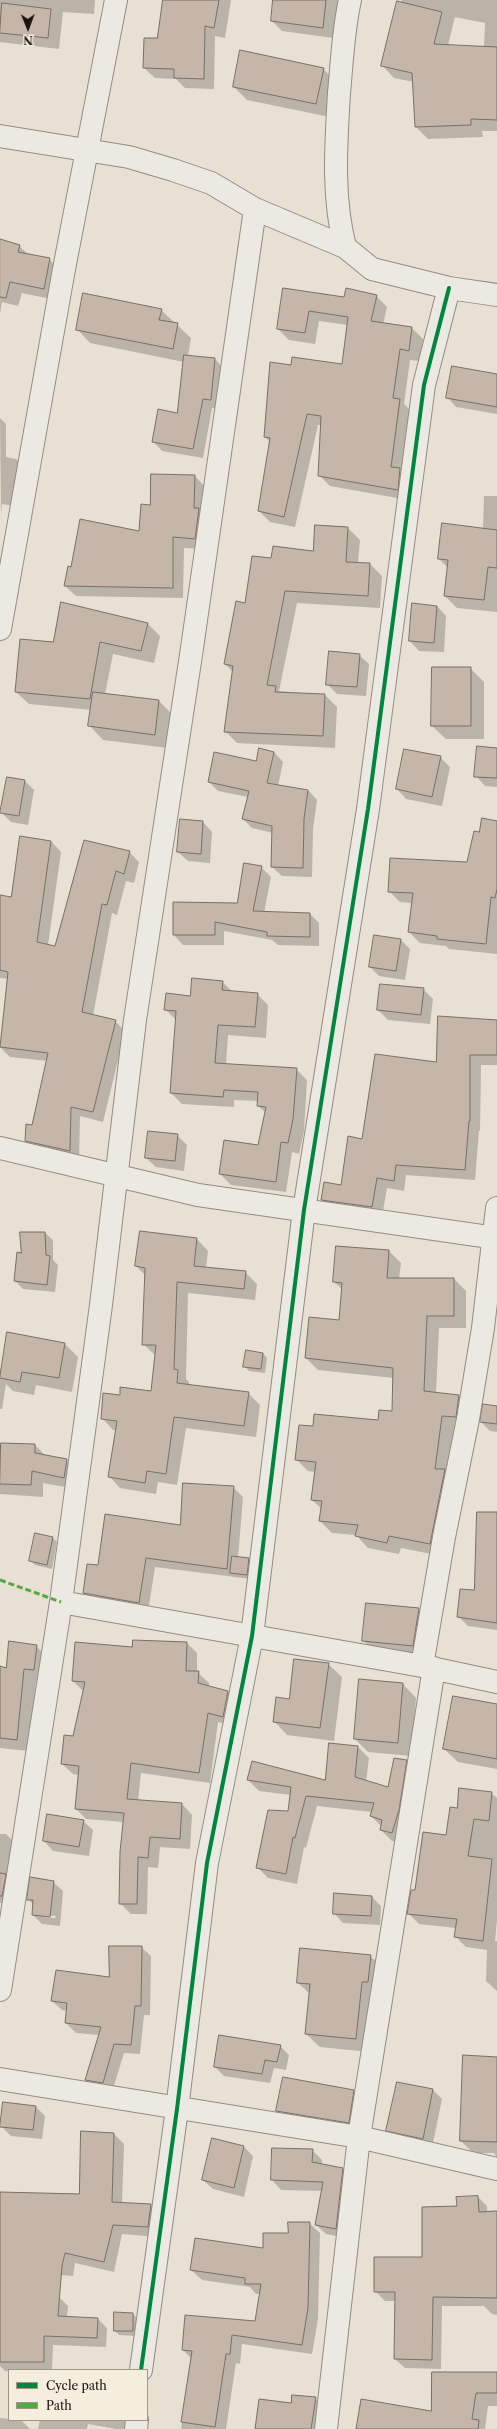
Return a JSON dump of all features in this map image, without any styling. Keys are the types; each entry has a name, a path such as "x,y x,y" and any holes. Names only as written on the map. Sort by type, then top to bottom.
{"street":[{"path":"0,628 116,0"},
{"path":"345,247 338,219 335,154 344,26 350,0"},
{"path":"0,136 128,157 180,172 211,183 255,209 345,247 372,269 449,288 497,295"},
{"path":"0,1990 61,1602 118,1176 135,1020 191,655 255,209"},
{"path":"141,2369 177,2109 207,1863 252,1636 304,1210 368,809 424,385 449,288"},
{"path":"0,1148 198,1195 495,1238"},
{"path":"326,2429 359,2137 428,1667 444,1536 468,1419 482,1336 495,1238 497,1208"},
{"path":"61,1602 428,1667 497,1682"},
{"path":"0,2079 177,2109 359,2137 497,2169"}],"building":[{"path":"163,0 219,0 214,28 205,26 204,79 174,78 174,69 143,68 144,38 157,38"},
{"path":"273,0 326,0 323,28 271,21"},
{"path":"397,1 442,12 434,44 497,47 497,120 471,119 471,125 415,127 412,73 381,66"},
{"path":"2,3 51,9 48,38 0,33"},
{"path":"240,50 324,68 316,104 233,87"},
{"path":"0,239 20,245 18,252 50,258 44,289 10,282 6,298 0,297"},
{"path":"283,288 344,297 346,288 377,295 371,321 412,327 409,351 400,349 393,398 400,399 391,467 400,468 398,490 318,476 321,416 307,414 284,517 258,511 270,438 264,437 270,362 291,365 292,357 342,364 348,317 309,311 305,333 277,329"},
{"path":"83,293 162,309 159,320 178,323 173,349 76,330"},
{"path":"184,355 215,358 211,400 203,399 193,449 152,442 158,409 177,413"},
{"path":"452,366 497,374 497,407 446,398"},
{"path":"151,474 195,475 194,508 199,508 195,539 173,537 173,588 64,586 68,566 71,567 80,519 139,531 141,504 150,505"},
{"path":"442,523 497,530 497,568 488,567 484,600 444,596 448,560 438,559"},
{"path":"315,525 348,527 346,562 370,563 368,596 285,591 267,685 276,686 275,692 325,694 323,736 224,732 233,666 224,664 236,601 245,603 252,556 271,558 273,546 313,551"},
{"path":"61,602 148,623 141,651 100,642 90,699 15,692 20,639 53,642"},
{"path":"412,603 437,606 434,643 409,641"},
{"path":"329,651 360,654 357,687 326,685"},
{"path":"432,667 471,667 471,726 431,726"},
{"path":"93,692 159,700 155,735 88,726"},
{"path":"477,746 497,748 497,778 474,777"},
{"path":"259,748 274,752 267,783 308,790 304,819 303,868 271,867 272,826 242,819 249,791 208,782 214,752 256,761"},
{"path":"404,749 441,756 432,797 396,789"},
{"path":"7,777 25,780 19,816 0,813"},
{"path":"482,818 497,821 497,889 495,898 491,897 486,944 437,939 437,936 408,932 413,893 388,892 390,858 467,862 474,831 479,832"},
{"path":"180,819 203,821 201,854 177,852"},
{"path":"20,836 51,841 37,942 55,946 84,840 130,851 124,874 116,871 107,905 102,904 82,1012 116,1020 93,1112 71,1107 70,1151 25,1141 26,1124 32,1125 48,1053 0,1047 8,972 0,970 0,895 11,897"},
{"path":"244,863 262,866 253,911 310,913 310,937 267,936 267,932 215,922 215,935 173,935 173,902 237,903"},
{"path":"374,935 401,939 396,971 369,967"},
{"path":"192,978 223,981 222,990 258,993 255,1027 218,1025 215,1063 297,1068 293,1119 288,1143 281,1142 276,1182 219,1174 224,1140 258,1145 266,1107 257,1106 258,1092 224,1090 223,1097 170,1093 176,1011 164,1010 166,993 190,996"},
{"path":"380,984 424,988 421,1015 377,1010"},
{"path":"438,1016 497,1020 497,1055 470,1055 470,1121 465,1170 396,1165 394,1181 377,1178 372,1207 321,1200 324,1182 341,1185 348,1136 362,1139 375,1054 436,1062"},
{"path":"148,1131 178,1134 175,1161 145,1158"},
{"path":"140,1231 197,1238 194,1266 246,1271 244,1289 177,1282 174,1369 178,1370 177,1383 249,1392 244,1426 174,1417 166,1474 147,1471 145,1483 108,1477 117,1421 101,1419 103,1393 120,1395 120,1387 151,1391 156,1345 142,1345 145,1268 135,1266"},
{"path":"20,1232 45,1232 46,1255 50,1256 47,1285 14,1281 17,1252 21,1253"},
{"path":"336,1246 389,1250 387,1278 454,1278 454,1316 427,1316 424,1391 459,1395 456,1417 442,1416 435,1469 445,1469 430,1544 389,1536 387,1543 355,1536 358,1525 319,1521 322,1501 311,1500 316,1462 295,1460 299,1425 313,1426 314,1414 378,1420 379,1410 392,1411 393,1368 305,1358 309,1317 339,1320 342,1283 333,1282"},
{"path":"7,1332 65,1343 59,1378 22,1372 20,1382 0,1378"},
{"path":"246,1350 263,1353 261,1369 243,1367"},
{"path":"483,1404 497,1406 497,1424 480,1422"},
{"path":"1,1443 35,1444 35,1453 67,1459 64,1478 32,1471 31,1485 0,1484"},
{"path":"183,1483 234,1486 227,1569 146,1558 139,1603 83,1593 87,1564 98,1565 105,1514 180,1525"},
{"path":"477,1512 497,1512 497,1623 457,1617 460,1589 474,1590"},
{"path":"35,1533 53,1537 47,1565 29,1561"},
{"path":"232,1556 249,1558 247,1575 230,1573"},
{"path":"366,1603 419,1608 413,1646 362,1641"},
{"path":"133,1640 187,1642 186,1671 199,1671 198,1683 228,1691 223,1717 208,1713 199,1773 131,1763 127,1799 182,1803 180,1839 150,1837 148,1858 138,1857 137,1904 119,1904 120,1852 124,1813 75,1809 79,1766 61,1764 64,1735 73,1736 85,1682 72,1681 75,1642 132,1647"},
{"path":"9,1641 37,1645 34,1670 24,1669 17,1740 0,1738 0,1666 6,1668"},
{"path":"294,1659 329,1663 320,1728 273,1722 276,1697 289,1699"},
{"path":"359,1679 403,1683 398,1743 354,1739"},
{"path":"453,1696 497,1704 497,1759 443,1749"},
{"path":"329,1743 358,1746 355,1777 388,1787 394,1758 407,1760 399,1810 392,1833 380,1830 382,1820 370,1816 374,1803 306,1796 295,1838 293,1837 286,1874 256,1868 268,1810 288,1811 291,1787 247,1780 252,1761 325,1780"},
{"path":"459,1788 492,1792 489,1821 474,1819 468,1856 492,1859 483,1941 454,1937 457,1919 407,1914 411,1890 415,1890 423,1832 446,1835 450,1807 457,1808"},
{"path":"47,1814 84,1820 79,1847 43,1841"},
{"path":"0,1873 6,1874 2,1896 0,1896"},
{"path":"30,1877 54,1881 50,1917 32,1915 33,1900 27,1900"},
{"path":"334,1893 372,1896 371,1916 333,1914"},
{"path":"109,1946 142,1946 141,2006 135,2006 131,2045 114,2044 103,2083 85,2080 101,2027 65,2023 67,2003 51,2001 56,1970 109,1977"},
{"path":"300,1948 371,1955 368,1982 362,1982 356,2039 305,2034 310,1984 297,1983"},
{"path":"219,2035 281,2045 277,2062 265,2060 262,2074 214,2067"},
{"path":"463,2055 497,2057 497,2142 460,2141"},
{"path":"283,2077 354,2090 349,2123 276,2111"},
{"path":"397,2082 433,2089 423,2139 386,2131"},
{"path":"3,2102 36,2106 33,2130 0,2127"},
{"path":"81,2131 114,2133 112,2202 151,2204 148,2227 113,2225 104,2262 65,2253 62,2266 58,2316 98,2318 97,2338 44,2336 44,2362 0,2362 0,2192 79,2194"},
{"path":"212,2138 244,2146 234,2188 202,2180"},
{"path":"272,2148 313,2149 312,2162 343,2168 336,2229 315,2225 323,2182 271,2180"},
{"path":"478,2196 479,2212 497,2211 497,2298 433,2297 432,2360 394,2359 395,2292 374,2292 374,2257 422,2257 422,2207 457,2206 456,2197"},
{"path":"288,2222 310,2222 308,2308 302,2345 232,2335 230,2354 226,2354 215,2427 181,2422 192,2351 182,2350 185,2315 255,2321 261,2284 245,2284 245,2278 190,2270 195,2238 263,2248 263,2233 288,2233"},
{"path":"114,2312 133,2313 133,2331 114,2331"},
{"path":"432,2372 497,2372 497,2393 476,2393 472,2419 479,2420 478,2429 356,2429 361,2399 431,2411"},
{"path":"292,2395 316,2397 311,2429 255,2429 259,2399 291,2403"}],"marked path":[{"path":"0,1580 61,1602"}],"cycle path":[{"path":"141,2369 177,2109 207,1863 252,1636 304,1210 368,809 424,385 449,288"}]}
